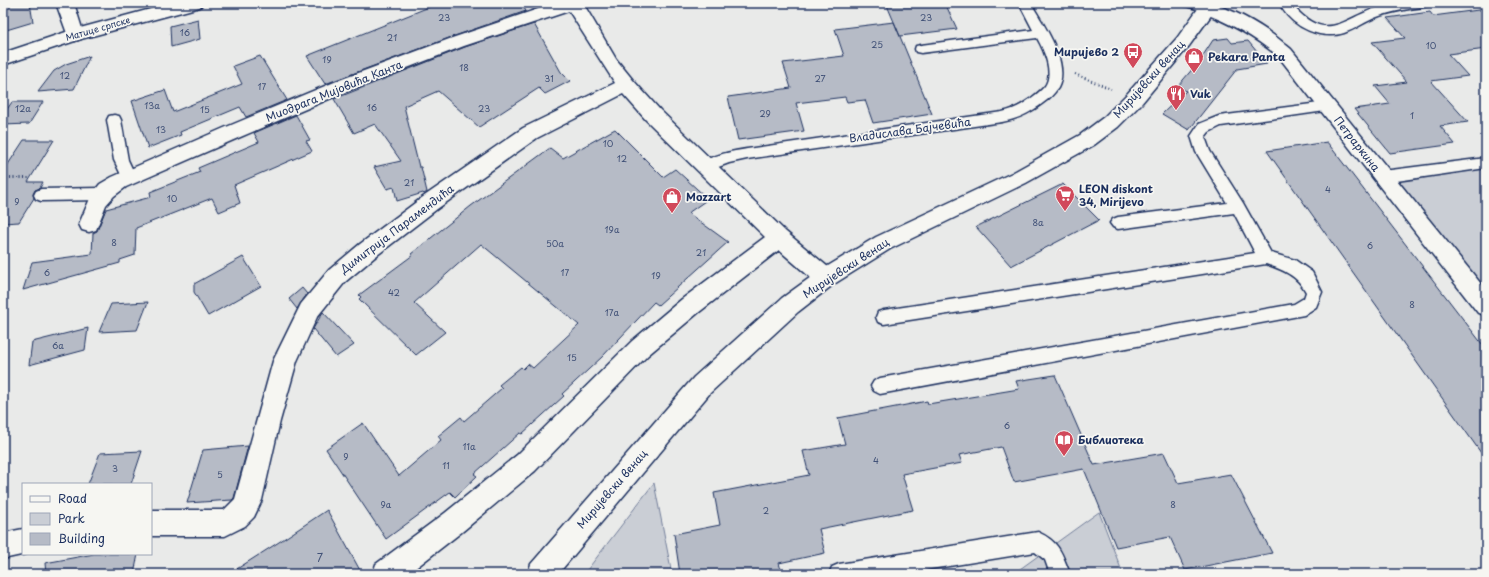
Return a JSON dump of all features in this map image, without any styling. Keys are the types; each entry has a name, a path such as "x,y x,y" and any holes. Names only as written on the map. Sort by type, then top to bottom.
{"street":[{"path":"65,3 75,35"},
{"name":"Матице српске","path":"3,59 75,35 194,3"},
{"path":"574,3 592,36 626,85 704,167 779,238 826,278"},
{"name":"Миодрага Мијовића Канта","path":"101,194 110,186 129,177 328,92 473,36 574,3"},
{"name":"Миријевски венац","path":"540,574 702,385 790,305 826,278 883,243 1019,178 1064,154 1111,122 1134,99 1183,42 1203,5"},
{"name":"Петраркина","path":"1203,5 1237,20 1271,40 1285,53 1486,306"},
{"name":"Димитрија Парамендића","path":"152,523 224,523 238,516 249,500 268,420 285,361 309,311 336,276 424,208 530,133 580,106 626,85"},
{"path":"89,224 94,208 101,194"},
{"path":"386,574 454,522 526,463 640,348 690,306 779,238"},
{"path":"3,546 22,542"}],"lane":[{"path":"1289,3 1288,8 1306,24 1327,31 1336,31 1369,14 1387,9 1423,3"},
{"name":"Владислава Бајчевића","path":"704,167 727,158 747,154 986,119 1020,112 1030,107 1046,94 1052,86 1054,65 1049,50 1025,4"},
{"path":"921,49 1040,33"},
{"path":"1266,258 1238,207 1202,152 1198,136 1204,128 1219,121 1327,107"},
{"path":"114,120 120,160 129,177"},
{"path":"1383,177 1486,163"},
{"path":"41,195 101,194"},
{"path":"1118,223 1238,207"},
{"path":"880,386 1298,310 1310,302 1314,292 1306,277 1289,265 1266,258 884,317"},
{"path":"839,574 1038,542 1052,553 1060,574"}],"path":[{"path":"1054,65 1134,99"}],"green space":[{"path":"1486,163 1486,306 1383,177"},
{"path":"654,483 672,574 584,574"},
{"path":"1099,512 1123,574 1013,574"}],"building":[{"path":"17,3 30,3 33,22 3,31 3,7"},
{"path":"439,3 521,3 526,11 325,84 307,56"},
{"path":"886,3 945,3 957,29 900,36"},
{"path":"1486,9 1486,49 1448,54 1468,76 1431,81 1468,122 1440,126 1455,144 1390,153 1354,109 1390,104 1375,86 1407,82 1372,42 1405,38 1387,18 1430,12 1433,16"},
{"path":"198,19 200,39 171,47 170,26"},
{"path":"894,22 932,114 873,123 865,100 847,102 845,97 796,103 804,131 738,140 728,97 791,88 783,63 844,56 835,29"},
{"path":"534,24 561,72 570,81 545,94 539,88 479,127 438,91 404,106 419,167 421,167 427,192 397,201 394,187 387,189 374,167 401,161 375,124 354,133 334,99 465,47"},
{"path":"1228,38 1232,43 1248,41 1267,64 1237,69 1189,130 1162,114 1186,91 1178,86 1200,60 1213,40"},
{"path":"90,56 74,89 38,92 54,71 66,64"},
{"path":"260,56 287,100 246,117 240,107 180,132 181,135 148,148 132,101 165,90 173,112 242,84 233,66"},
{"path":"12,102 43,102 29,124 3,125 3,115"},
{"path":"296,115 310,140 306,141 312,151 234,185 240,203 219,212 212,198 136,228 135,255 120,260 120,263 23,290 32,262 92,254 93,233 97,231 106,209 151,197 150,192 200,172 198,168 259,142 254,133"},
{"path":"615,129 663,177 675,169 708,199 688,213 728,242 658,305 654,302 602,357 562,394 564,396 522,434 520,433 474,474 477,476 455,497 450,492 386,539 326,449 363,423 399,476 441,440 438,436 461,417 464,421 502,388 499,385 521,367 523,369 528,364 533,368 579,325 481,244 414,303 445,332 416,355 359,299 361,297 359,295 413,255 411,254 471,206 550,148 563,158"},
{"path":"24,140 54,140 28,182 43,182 40,188 35,190 33,194 34,198 19,222 3,223 3,172"},
{"path":"1327,142 1486,349 1486,460 1267,151"},
{"path":"1063,184 1099,220 1011,266 976,227"},
{"path":"243,257 261,286 208,316 194,292 194,284"},
{"path":"302,288 307,294 297,309 289,299"},
{"path":"148,302 137,330 99,332 111,304"},
{"path":"323,312 354,345 336,357 313,329"},
{"path":"88,328 85,350 29,365 32,342"},
{"path":"1055,375 1094,465 1164,453 1178,483 1231,474 1272,553 1185,570 1170,537 1116,547 1084,469 1014,482 1001,447 959,455 962,463 902,474 913,510 819,529 825,553 779,563 782,574 680,574 674,534 720,525 714,493 809,475 803,451 845,444 838,418 927,401 928,404 1019,389 1016,381"},
{"path":"248,446 234,498 232,500 187,503 203,450"},
{"path":"142,451 131,483 88,483 100,453"},
{"path":"327,510 362,574 229,574 279,542"},
{"path":"89,555 138,555 134,574 46,574 45,563"}],"place":[{"name":"Миријево 2","path":"1133,69"},
{"name":"Pekara Panta","path":"1194,74"},
{"name":"Vuk","path":"1176,111"},
{"name":"LEON diskont 34, Mirijevo","path":"1065,212"},
{"name":"Mozzart","path":"672,214"},
{"name":"Библиотека","path":"1064,457"}]}
